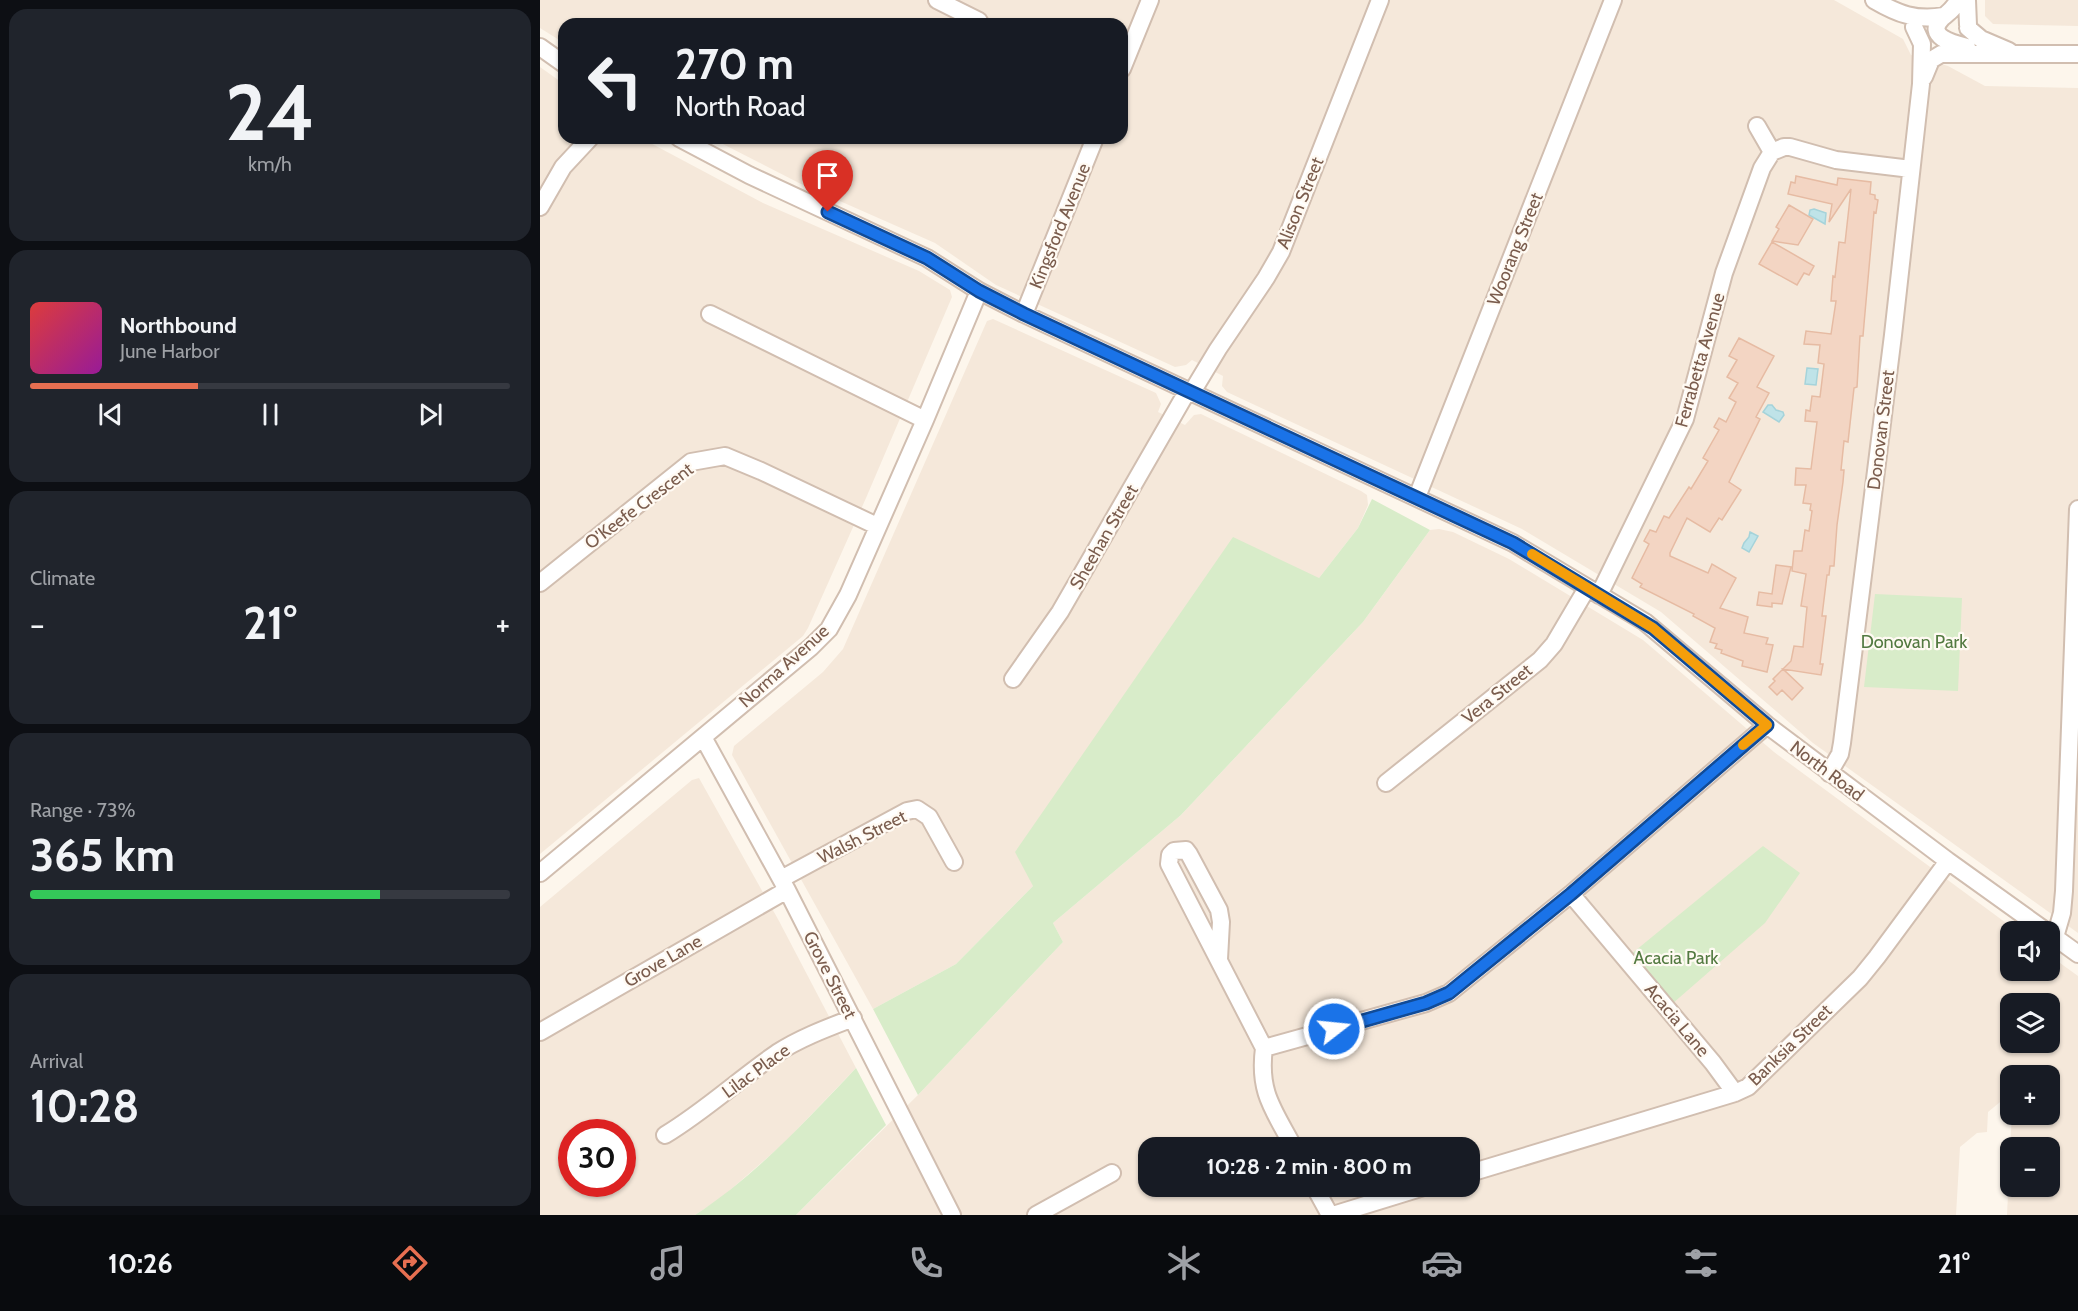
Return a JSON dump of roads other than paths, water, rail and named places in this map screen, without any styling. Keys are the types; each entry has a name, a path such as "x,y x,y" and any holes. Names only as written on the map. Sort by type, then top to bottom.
{"street":[{"path":"937,0 973,18"},
{"path":"1128,54 1150,0"},
{"name":"Alison Street","path":"1190,391 1266,279 1281,252 1380,0"},
{"name":"Woorang Street","path":"1417,497 1613,0"},
{"path":"1966,0 1968,27"},
{"path":"1879,3 1914,27 1946,28 1960,15 1968,27 1981,39 2015,53"},
{"path":"1879,3 1946,28 1994,54 2078,54"},
{"name":"Donovan Street","path":"1829,773 1840,754 1842,742 1893,335 1922,76 1922,44 1914,27"},
{"name":"Donovan Street","path":"1922,76 1934,57 1946,28 1964,39 1968,27"},
{"path":"540,47 558,60"},
{"path":"1757,126 1772,152 1790,147 1836,160 1911,169"},
{"path":"540,207 563,167 584,144"},
{"name":"North Road","path":"690,144 749,175 927,258 979,291 1024,314 1513,543 1653,628 1767,725 1829,773 2032,921"},
{"name":"Kingsford Avenue","path":"1024,314 1093,144"},
{"name":"Ferrabetta Avenue","path":"1593,592 1686,419 1724,273 1764,162 1772,152"},
{"name":"Norma Avenue","path":"540,873 811,647 829,629 848,595 979,291"},
{"path":"710,314 925,420"},
{"name":"Sheehan Street","path":"1013,678 1060,612 1190,391"},
{"name":"O'Keefe Crescent","path":"540,583 691,462 725,456 877,526"},
{"path":"2057,921 2062,913 2064,891 2078,509"},
{"name":"Vera Street","path":"1386,783 1540,660 1593,592"},
{"path":"1264,1048 1426,1003 1449,993 1571,894 1767,725"},
{"name":"Grove Street","path":"703,737 784,885 952,1215"},
{"name":"Walsh Street","path":"784,885 907,812 917,809 929,817 954,862"},
{"path":"1219,959 1221,922 1219,910 1186,850 1174,851 1170,855 1169,864 1264,1048 1262,1081 1267,1098 1288,1137"},
{"name":"Banksia Street","path":"1480,1170 1735,1093 1748,1087 1860,978 1948,861"},
{"name":"Grove Lane","path":"540,1032 784,885"},
{"name":"Acacia Lane","path":"1571,894 1713,1063 1735,1093"},
{"name":"North Road","path":"2060,941 2078,954"},
{"name":"Lilac Place","path":"665,1135 688,1121 778,1053 828,1027 853,1018"},
{"path":"1036,1215 1112,1173"},
{"path":"1320,1197 1331,1215 1391,1197"}],"water":[{"path":"1810,210 1826,213 1825,224 1809,215"},
{"path":"1807,368 1818,369 1816,385 1805,384"},
{"path":"1768,405 1783,412 1784,415 1779,422 1763,412"},
{"path":"1750,532 1758,536 1749,552 1742,548"}],"park label":[{"name":"Donovan Park","path":"1914,642"},
{"name":"Acacia Park","path":"1676,958"}]}
